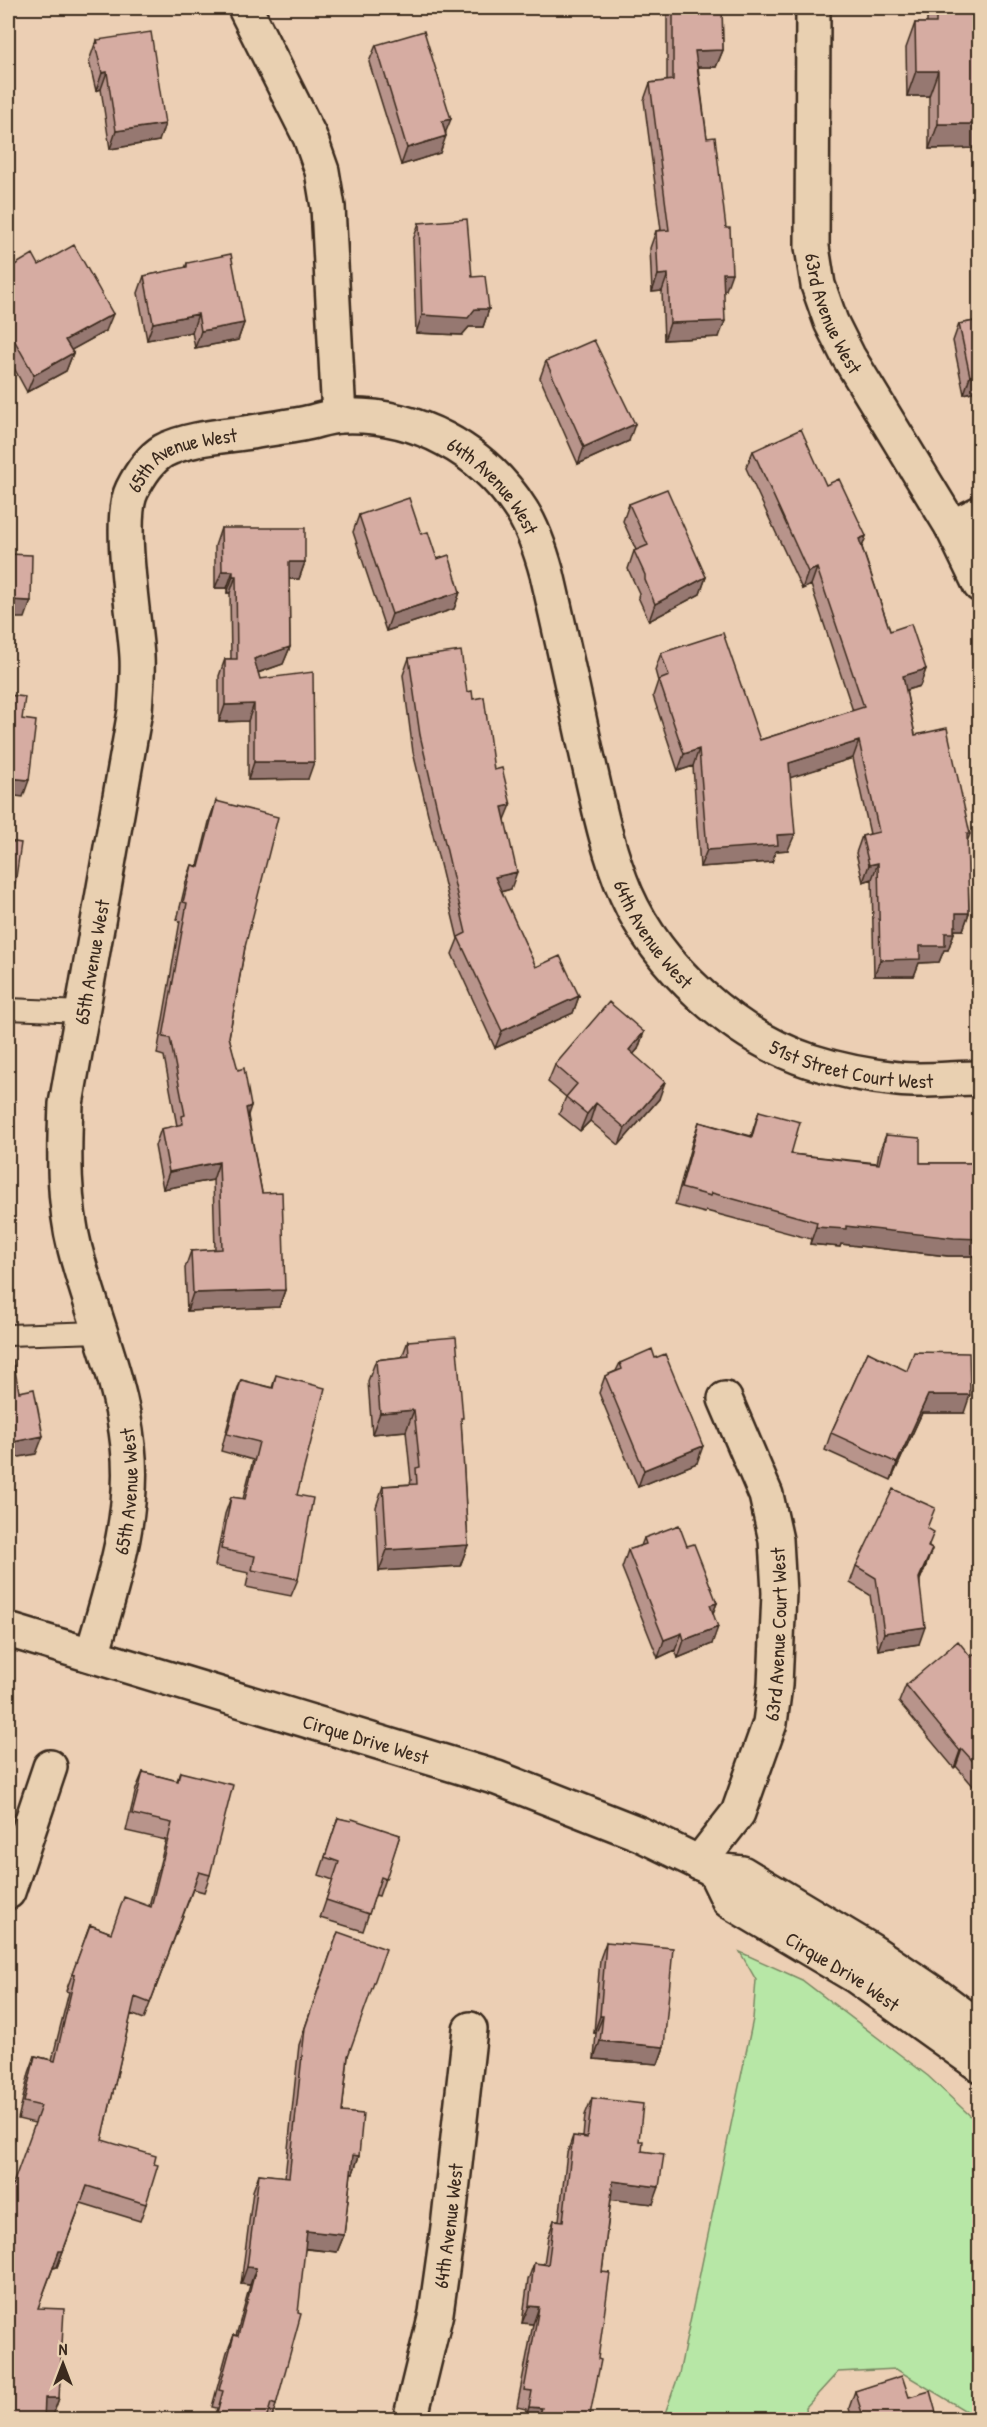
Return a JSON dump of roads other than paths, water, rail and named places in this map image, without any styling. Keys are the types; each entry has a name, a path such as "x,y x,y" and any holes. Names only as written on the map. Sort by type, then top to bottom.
{"street":[{"path":"245,8 310,137 322,171 328,207 339,416"},
{"name":"63rd Avenue West","path":"813,8 812,247 818,285 831,322 848,356 966,520 980,585"},
{"name":"65th Avenue West","path":"92,1655 117,1566 128,1507 129,1448 119,1388 99,1332 71,1230 63,1162 66,1104 135,711 137,658 127,548 127,505 131,492 144,470 163,452 196,441 339,416"},
{"name":"64th Avenue West","path":"339,416 395,420 437,434 466,451 504,485 523,512 538,542 547,574 607,844 627,896 655,944 691,986 732,1020"},
{"name":"51st Street Court West","path":"732,1020 758,1037 808,1060 854,1073 901,1080 980,1078"},
{"name":"63rd Avenue Court West","path":"707,1867 738,1813 770,1723 775,1685 779,1593 777,1540 766,1495 725,1399"},
{"name":"Cirque Drive West","path":"8,1630 497,1778 640,1834 707,1867 742,1873 870,1950 980,2028"},
{"path":"8,1892 50,1767"},
{"name":"Cirque Drive West","path":"707,1867 729,1901 858,1977 980,2065"},
{"name":"64th Avenue West","path":"410,2420 438,2302 470,2029"}],"lane":[{"path":"8,1009 82,1012"},
{"path":"8,1335 99,1332"}]}
